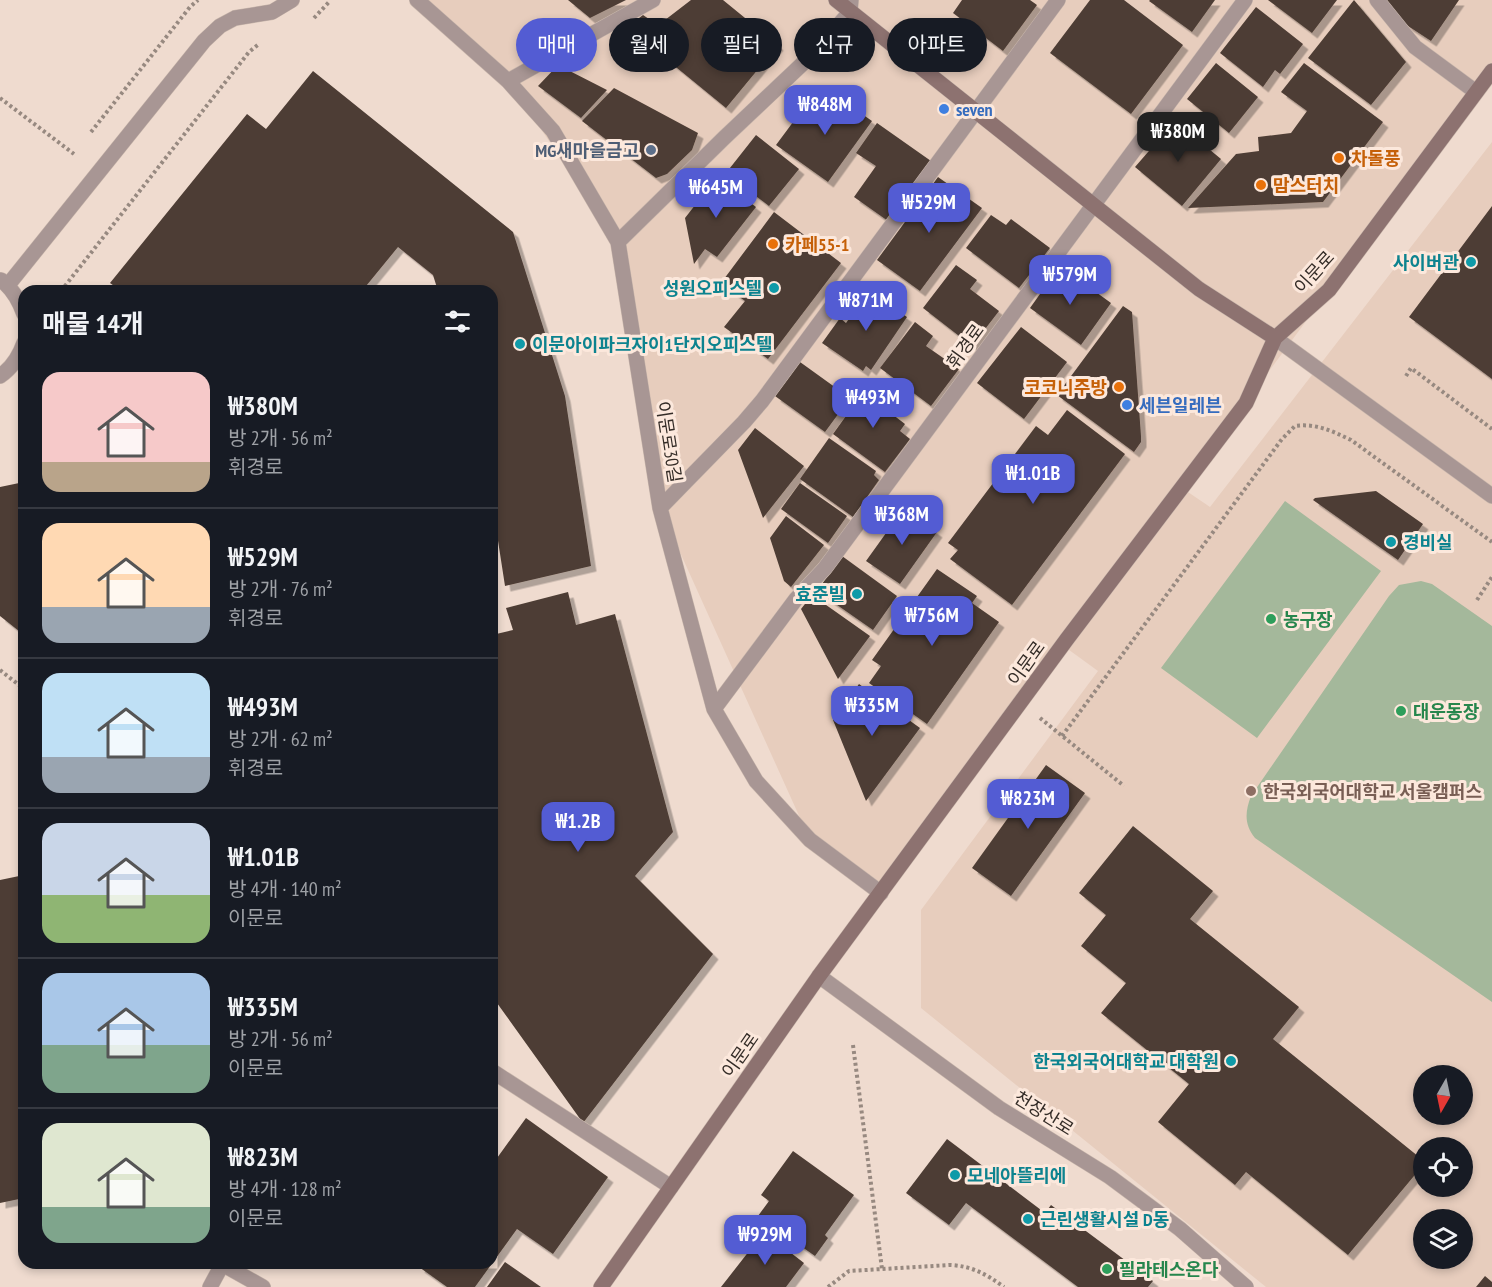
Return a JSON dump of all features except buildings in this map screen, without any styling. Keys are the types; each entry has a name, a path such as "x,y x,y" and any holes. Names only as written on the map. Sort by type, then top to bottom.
{"main road":[{"path":"836,0 851,6 974,111 1199,289 1275,338"},
{"name":"이문로","path":"601,1287 819,976 1246,403 1275,338 1329,290 1492,71"}],"street":[{"path":"18,299 4,283 204,41 220,26 235,18 272,12 292,0"},
{"name":"이문로30길","path":"417,0 508,81 553,131 618,242 660,508 714,709 756,781 810,840 881,893"},
{"path":"508,81 653,0"},
{"path":"660,508 762,401 1058,0"},
{"name":"휘경로","path":"714,709 796,599 825,568 1245,0"},
{"path":"1377,0 1415,47 1476,92"},
{"path":"618,242 816,51 851,6"},
{"path":"1275,338 1492,496"},
{"path":"0,376 8,371 18,357"},
{"name":"천장산로","path":"819,976 999,1108 1110,1177 1180,1229 1246,1287"},
{"path":"498,1075 671,1187"},
{"path":"210,1287 220,1269"},
{"path":"232,1269 263,1287"}],"path":[{"path":"310,20 317,16 330,1"},
{"path":"67,285 249,52 267,40"},
{"path":"0,98 74,154"},
{"path":"1406,376 1411,368 1492,429"},
{"path":"1062,736 1288,432 1295,426 1310,424 1351,440 1492,542"},
{"path":"1477,600 1492,577"},
{"path":"0,670 18,684"},
{"path":"1021,703 1124,786"},
{"path":"853,1045 882,1269"},
{"path":"828,1287 849,1270 965,1265 985,1272 1004,1287"}],"shaded area":[{"path":"417,0 1492,0 1492,71 1182,488 1210,507 1492,142 1492,1287 1266,1287 921,1008 921,910 1098,671 1065,647 881,893 810,840 660,508 618,242 508,81"}],"green space":[{"name":"농구장","path":"1285,501 1381,571 1257,738 1161,668"},
{"name":"대운동장","path":"1421,581 1432,584 1492,626 1492,1002 1255,838 1247,823 1251,796 1389,596 1399,585"}],"place":[{"name":"seven","path":"944,109"},
{"name":"MG새마을금고","path":"651,150"},
{"name":"차돌풍","path":"1339,158"},
{"name":"맘스터치","path":"1261,185"},
{"name":"카페55-1","path":"773,244"},
{"name":"사이버관","path":"1471,262"},
{"name":"성원오피스텔","path":"774,288"},
{"name":"이문아이파크자이1단지오피스텔","path":"520,344"},
{"name":"코코니주방","path":"1119,387"},
{"name":"세븐일레븐","path":"1127,405"},
{"name":"경비실","path":"1391,542"},
{"name":"효준빌","path":"857,594"},
{"name":"농구장","path":"1271,619"},
{"name":"대운동장","path":"1401,711"},
{"name":"한국외국어대학교 서울캠퍼스","path":"1251,791"},
{"name":"한국외국어대학교 대학원","path":"1231,1061"},
{"name":"모네아뜰리에","path":"955,1175"},
{"name":"근린생활시설 D동","path":"1028,1219"},
{"name":"필라테스온다","path":"1107,1269"}]}
